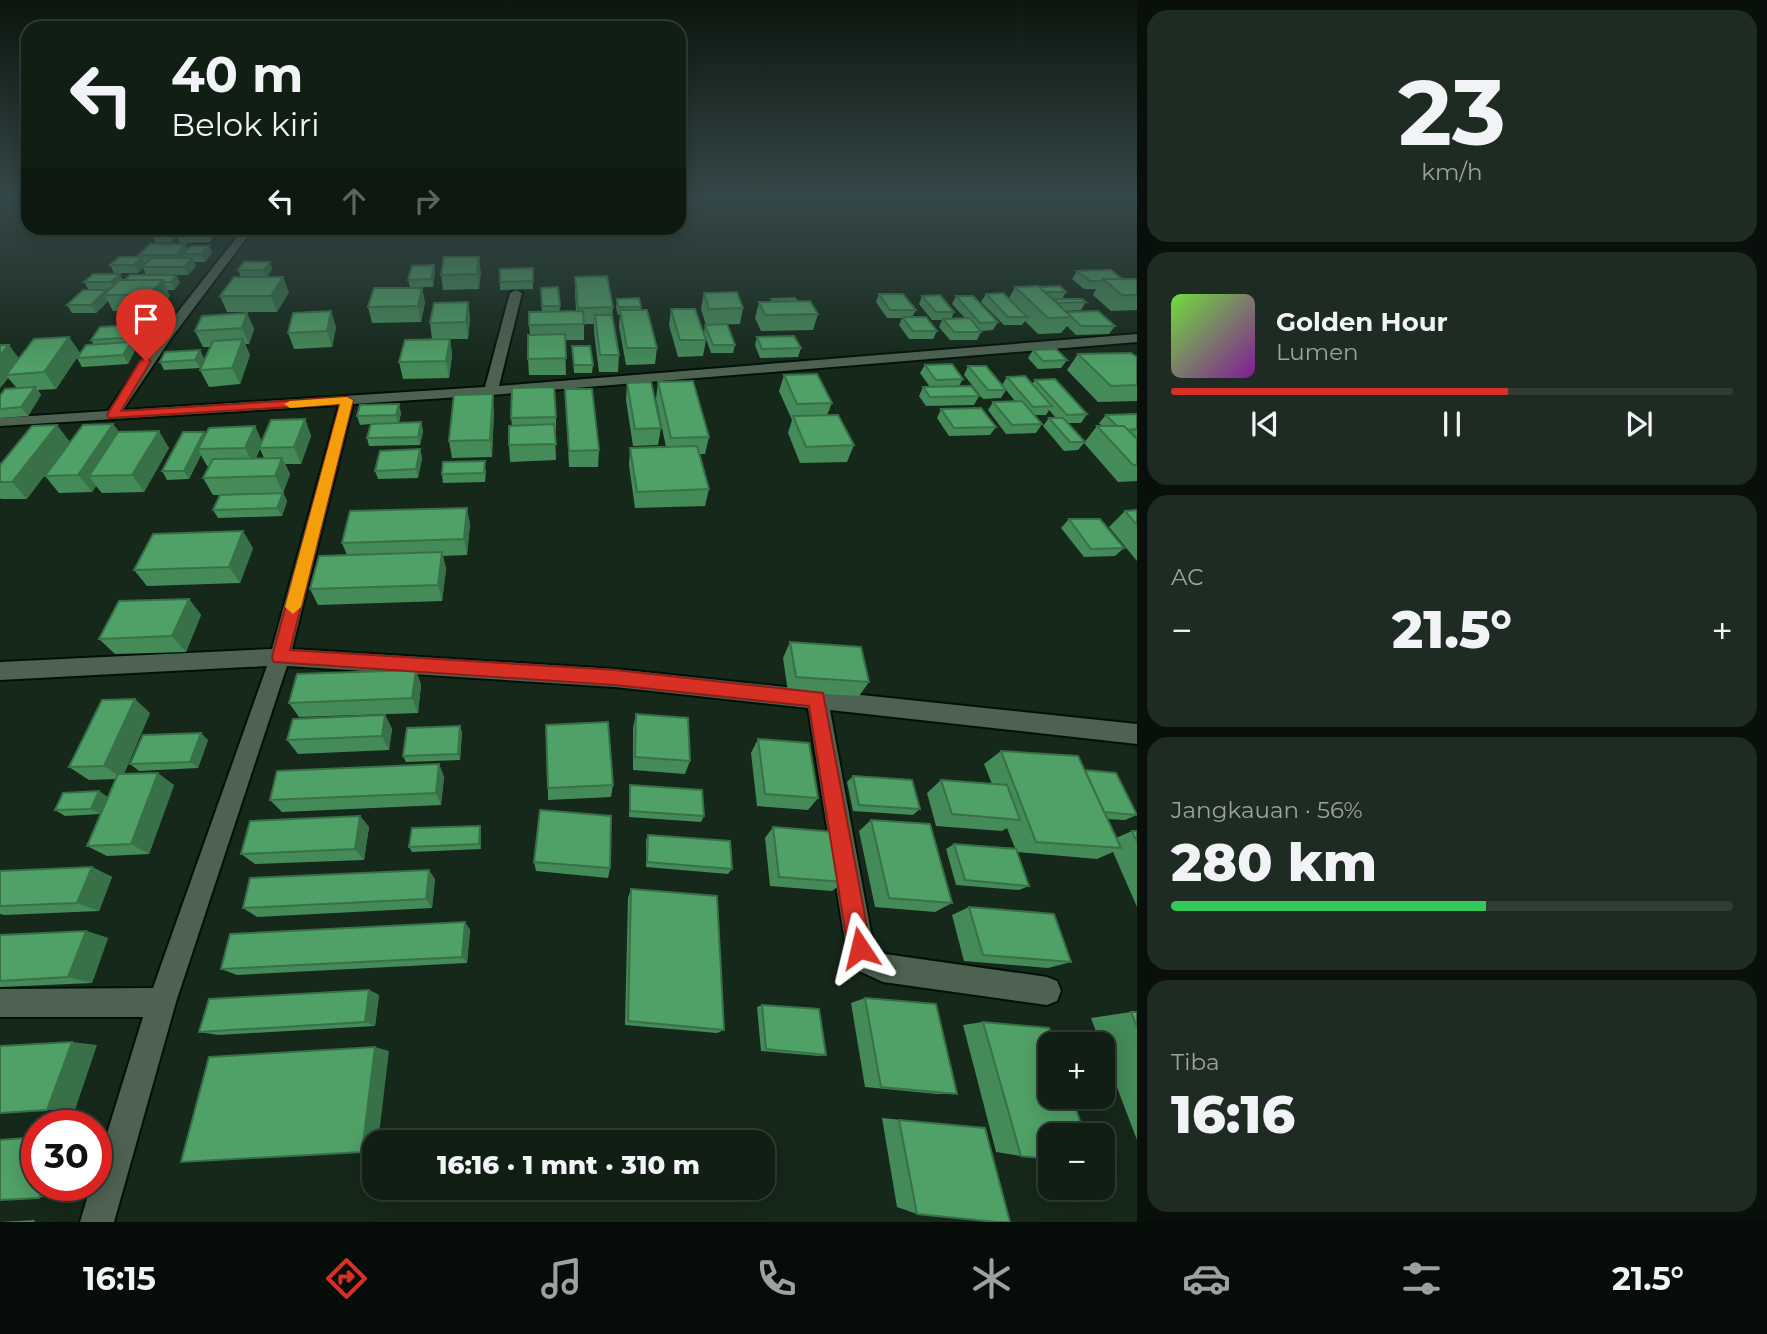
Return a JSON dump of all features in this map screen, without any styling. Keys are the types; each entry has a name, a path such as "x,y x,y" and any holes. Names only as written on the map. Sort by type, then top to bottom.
{"street":[{"path":"113,415 146,361 231,254"},
{"path":"491,391 516,293"},
{"path":"0,422 491,391 1137,338"},
{"path":"97,1222 162,1002 280,657 347,400"},
{"path":"0,671 280,657 615,678 1137,734"},
{"path":"817,699 860,948 869,961 883,968 1047,991"},
{"path":"0,1003 162,1002"}],"building":[{"path":"140,254 177,254 176,255"},
{"path":"119,257 142,257 134,265 110,265"},
{"path":"444,257 479,257 477,274 441,275"},
{"path":"151,258 192,258 184,267 142,267"},
{"path":"244,262 270,262 264,270 238,270"},
{"path":"434,265 431,279 408,280 412,266"},
{"path":"533,268 533,281 500,282 500,269"},
{"path":"1111,270 1122,279 1090,281 1077,271"},
{"path":"93,274 120,274 111,282 84,282"},
{"path":"130,275 176,275 171,282 125,280"},
{"path":"607,276 613,307 578,308 575,277"},
{"path":"234,277 283,277 271,296 220,296"},
{"path":"1103,279 1135,279 1137,295 1122,295"},
{"path":"119,280 163,280 149,295 104,295"},
{"path":"1038,286 1072,317 1048,318 1015,287"},
{"path":"1060,286 1066,292 1045,292 1039,287"},
{"path":"558,287 560,306 542,306 541,288"},
{"path":"374,288 422,288 418,306 368,307"},
{"path":"83,290 106,290 91,305 67,305"},
{"path":"737,292 743,308 709,309 704,293"},
{"path":"1003,293 1027,317 1008,317 986,294"},
{"path":"879,294 903,294 916,310 890,310"},
{"path":"940,295 954,312 936,312 922,296"},
{"path":"956,296 973,296 998,322 980,323"},
{"path":"639,298 641,307 618,307 617,299"},
{"path":"795,298 797,301 771,299"},
{"path":"1054,299 1082,299 1086,302 1058,303"},
{"path":"810,301 818,314 765,315 759,302"},
{"path":"468,302 466,322 430,323 434,303"},
{"path":"671,309 695,309 706,340 680,340"},
{"path":"620,310 647,310 657,348 627,348"},
{"path":"331,311 327,331 288,333 293,313"},
{"path":"583,311 584,324 529,325 529,312"},
{"path":"1098,311 1115,326 1081,326 1066,312"},
{"path":"247,313 242,328 195,331 202,316"},
{"path":"595,315 612,315 619,355 600,355"},
{"path":"902,317 926,317 937,331 913,331"},
{"path":"970,318 981,332 954,332 943,319"},
{"path":"727,324 735,345 713,345 705,325"},
{"path":"132,325 123,338 91,340 100,327"},
{"path":"565,334 566,358 528,359 528,335"},
{"path":"794,336 801,348 762,349 757,337"},
{"path":"69,337 44,372 6,375 34,339"},
{"path":"243,339 232,368 200,370 213,341"},
{"path":"450,339 446,361 399,362 405,340"},
{"path":"131,342 123,355 77,358 86,345"},
{"path":"0,345 9,345 0,355"},
{"path":"572,346 590,346 593,365 574,365"},
{"path":"1056,349 1067,360 1043,361 1033,350"},
{"path":"200,350 195,360 160,362 165,352"},
{"path":"1131,353 1137,357 1137,385 1111,386 1078,354"},
{"path":"952,364 963,379 936,380 925,365"},
{"path":"968,366 986,366 1006,390 988,390"},
{"path":"817,374 832,403 797,404 784,375"},
{"path":"1025,376 1052,406 1033,407 1007,377"},
{"path":"1055,379 1087,414 1067,415 1035,380"},
{"path":"693,381 709,437 671,438 658,382"},
{"path":"651,382 661,428 635,429 627,383"},
{"path":"971,386 979,396 930,397 923,387"},
{"path":"35,387 21,407 0,409 0,396 5,389"},
{"path":"554,387 556,417 511,418 512,388"},
{"path":"565,389 592,389 599,450 569,451"},
{"path":"493,394 490,440 449,441 454,395"},
{"path":"1022,401 1042,424 1012,425 993,402"},
{"path":"399,404 396,415 357,416 360,405"},
{"path":"981,408 996,427 954,428 941,409"},
{"path":"1137,414 1137,429 1128,430 1124,426 1117,426 1106,415"},
{"path":"838,415 854,445 806,447 793,416"},
{"path":"1049,418 1063,418 1085,442 1070,442"},
{"path":"305,419 294,447 259,448 271,420"},
{"path":"421,422 418,437 367,438 371,424"},
{"path":"113,424 78,475 45,476 83,425"},
{"path":"554,424 556,444 509,445 509,426"},
{"path":"57,425 12,482 0,482 0,465 32,426"},
{"path":"255,426 245,448 198,449 209,428"},
{"path":"1097,426 1124,426 1137,439 1137,465 1133,465"},
{"path":"159,431 132,475 89,476 118,432"},
{"path":"183,432 204,432 184,471 162,471"},
{"path":"697,446 709,489 637,492 630,448"},
{"path":"420,449 416,469 375,471 380,451"},
{"path":"282,458 275,476 203,478 213,459"},
{"path":"485,461 484,473 442,474 443,462"},
{"path":"283,493 277,508 213,510 220,495"},
{"path":"467,508 464,539 342,543 350,511"},
{"path":"1137,510 1137,525 1125,511"},
{"path":"1069,519 1100,519 1124,548 1091,549"},
{"path":"243,531 229,567 134,570 153,534"},
{"path":"442,552 438,585 310,589 319,556"},
{"path":"189,599 172,636 99,639 119,601"},
{"path":"790,642 861,647 869,682 796,677"},
{"path":"416,670 412,698 289,703 297,674"},
{"path":"135,699 104,766 69,767 102,700"},
{"path":"636,714 688,718 690,761 635,757"},
{"path":"385,715 382,736 287,740 293,719"},
{"path":"608,722 613,785 548,788 546,725"},
{"path":"460,726 458,754 403,756 407,728"},
{"path":"201,733 190,762 130,764 143,735"},
{"path":"758,739 809,743 818,798 765,794"},
{"path":"1001,751 1078,756 1121,848 1036,842"},
{"path":"439,764 436,793 270,800 277,771"},
{"path":"1085,770 1116,773 1137,815 1104,812"},
{"path":"158,773 131,844 87,846 118,774"},
{"path":"853,776 912,780 920,809 859,805"},
{"path":"941,780 1007,785 1020,820 952,814"},
{"path":"630,785 702,790 704,816 630,811"},
{"path":"99,791 91,809 55,810 63,793"},
{"path":"540,810 611,816 610,868 534,862"},
{"path":"360,816 355,849 241,854 250,821"},
{"path":"871,820 930,824 952,903 889,898"},
{"path":"480,826 479,844 409,847 412,828"},
{"path":"773,827 835,832 844,882 779,877"},
{"path":"648,835 730,841 732,869 647,862"},
{"path":"954,844 1016,849 1029,886 965,880"},
{"path":"92,867 77,903 0,906 0,871"},
{"path":"429,870 426,899 243,908 250,878"},
{"path":"631,889 717,896 724,1030 628,1021"},
{"path":"969,907 1054,914 1071,962 983,955"},
{"path":"465,922 462,957 221,969 230,934"},
{"path":"86,931 68,977 0,981 0,935"},
{"path":"369,990 365,1022 199,1032 209,999"},
{"path":"865,998 936,1004 957,1094 881,1087"},
{"path":"762,1005 819,1009 826,1055 766,1049"},
{"path":"1131,1012 1137,1012 1137,1027"},
{"path":"983,1022 1049,1028 1050,1032 1038,1032 1038,1109 1076,1109 1081,1123 1038,1123 1038,1158 1021,1156"},
{"path":"72,1042 47,1110 0,1113 0,1046"},
{"path":"375,1047 365,1130 362,1130 362,1152 181,1162 209,1057"},
{"path":"899,1120 985,1128 1010,1222 917,1214"},
{"path":"21,1138 21,1199 0,1200 0,1140"}],"slow traffic":[{"path":"290,404 347,400 293,607"}],"route":[{"path":"146,361 113,415 347,400 280,657 615,678 817,699 860,948"}]}
